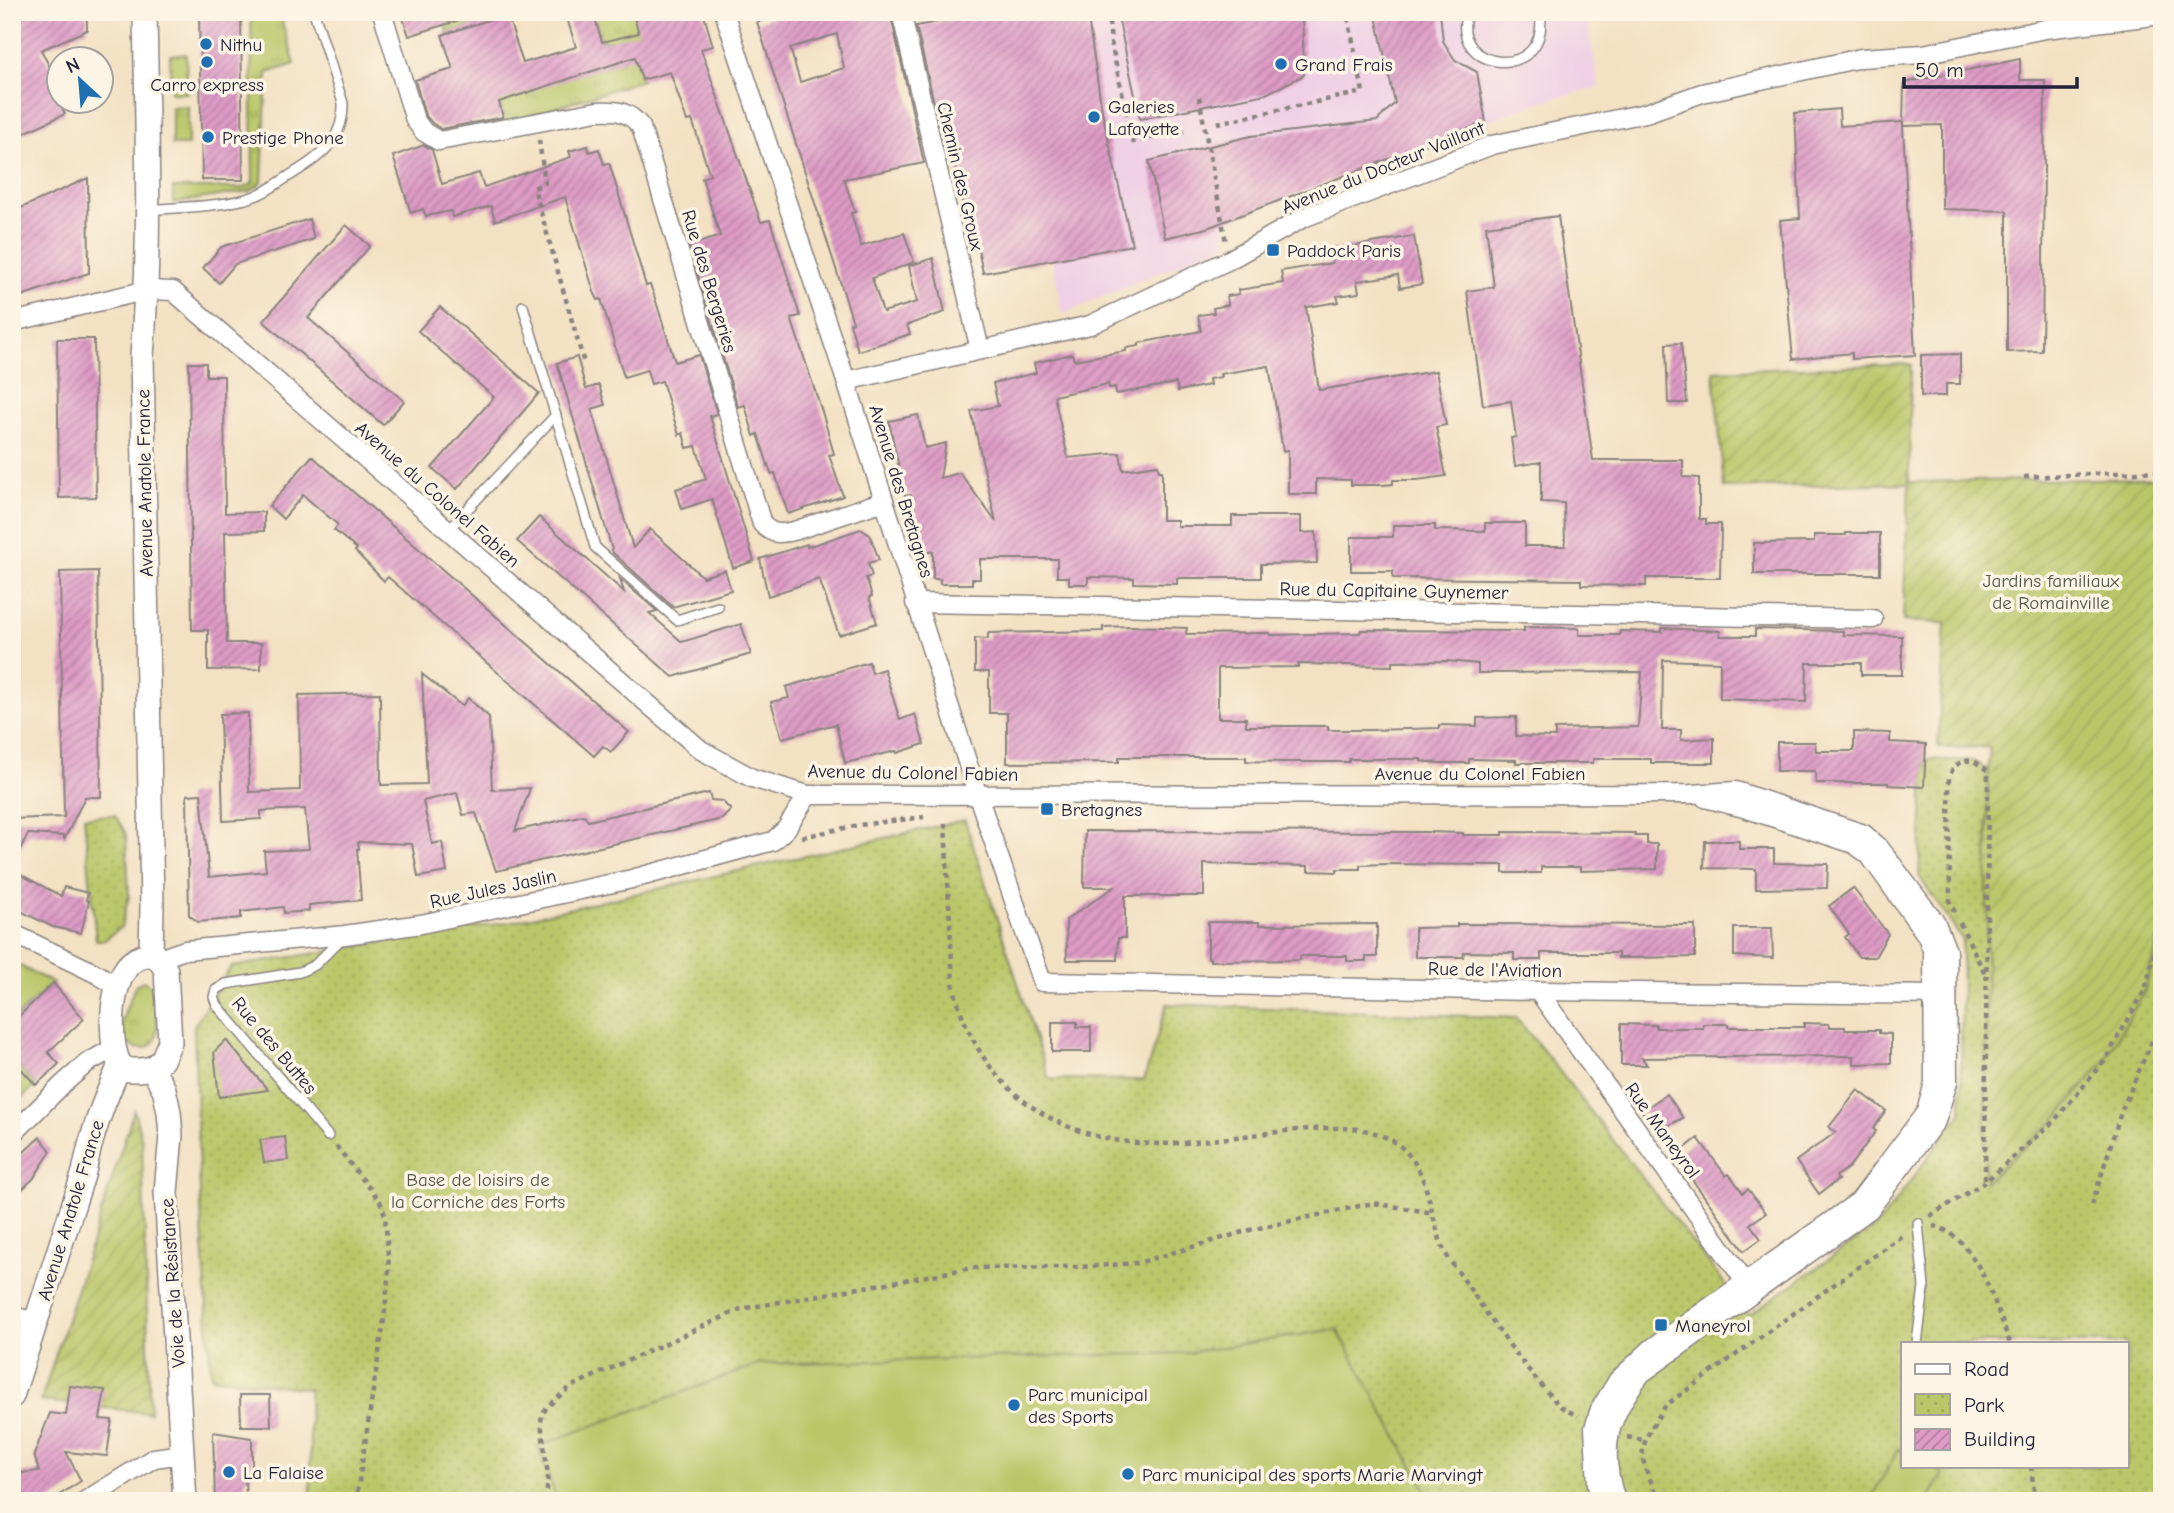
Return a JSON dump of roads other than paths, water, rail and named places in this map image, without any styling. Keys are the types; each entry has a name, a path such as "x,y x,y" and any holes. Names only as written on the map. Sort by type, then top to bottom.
{"street":[{"name":"Avenue Anatole France","path":"145,12 148,290 142,356 152,907 155,956 166,970 170,1042 162,1060 152,1068"},
{"name":"Rue des Bergeries","path":"382,12 415,120 424,132 439,141 597,111 618,110 632,116 641,127 762,524 769,532 781,534 794,531 884,501"},
{"name":"Avenue des Bretagnes","path":"724,12 846,381 978,796 1042,982"},
{"name":"Chemin des Groux","path":"901,12 980,350"},
{"name":"Avenue du Docteur Vaillant","path":"846,381 1090,325 1229,260 1303,218 1492,145 1646,113 1702,93 1861,58 1923,54 2045,29 2162,15"},
{"path":"12,322 148,290"},
{"name":"Avenue du Colonel Fabien","path":"148,290 173,291 701,750 752,778 808,795 1691,794 1735,791 1864,834 1879,847 1936,923 1947,951 1940,995 1948,1082 1936,1121 1870,1210 1641,1357 1618,1380 1600,1409 1594,1428 1597,1485 1602,1501"},
{"name":"Rue du Capitaine Guynemer","path":"915,603 1873,618"},
{"name":"Rue Jules Jaslin","path":"155,956 185,950 345,935 421,924 632,879 773,841 786,829 808,795"},
{"path":"12,933 118,986"},
{"path":"152,1068 130,1070 117,1057 112,1019 118,986 127,967 138,957 155,956"},
{"name":"Rue de l'Aviation","path":"1042,982 1940,995"},
{"name":"Rue Maneyrol","path":"1538,991 1750,1287"},
{"name":"Avenue Anatole France","path":"12,1396 84,1172 90,1138 117,1057"},
{"path":"12,1135 62,1084 87,1063 117,1057"},
{"name":"Voie de la Résistance","path":"152,1068 164,1089 169,1112 166,1192 185,1501"},
{"name":"Avenue du Colonel Fabien","path":"1616,1501 1610,1483 1606,1449 1615,1416 1625,1395 1642,1374 1750,1287"},
{"path":"12,1316 36,1322"},
{"path":"85,1501 154,1458 183,1454"}],"lane":[{"path":"147,210 245,199 263,193 322,155 344,115 343,103 314,12"},
{"path":"1466,12 1465,30 1469,42 1477,53 1488,60 1501,63 1527,55 1535,46 1540,35 1540,12"},
{"path":"523,306 595,547 677,620 718,607"},
{"path":"447,531 556,415"},
{"name":"Rue des Buttes","path":"328,1136 214,997 216,990 226,984 300,972 315,964 345,935"},
{"path":"1917,1223 1924,1287 1917,1342"}],"place":[{"name":"Nithu","path":"206,44"},
{"name":"Carro express","path":"207,62"},
{"name":"Grand Frais","path":"1281,64"},
{"name":"Galeries Lafayette","path":"1094,117"},
{"name":"Prestige Phone","path":"208,137"},
{"name":"Paddock Paris","path":"1273,250"},
{"name":"Bretagnes","path":"1047,809"},
{"name":"Maneyrol","path":"1661,1325"},
{"name":"Parc municipal des Sports","path":"1014,1405"},
{"name":"La Falaise","path":"229,1472"},
{"name":"Parc municipal des sports Marie Marvingt","path":"1128,1474"}],"park label":[{"name":"Jardins familiaux de Romainville","path":"2051,591"},
{"name":"Base de loisirs de la Corniche des Forts","path":"478,1190"}]}
